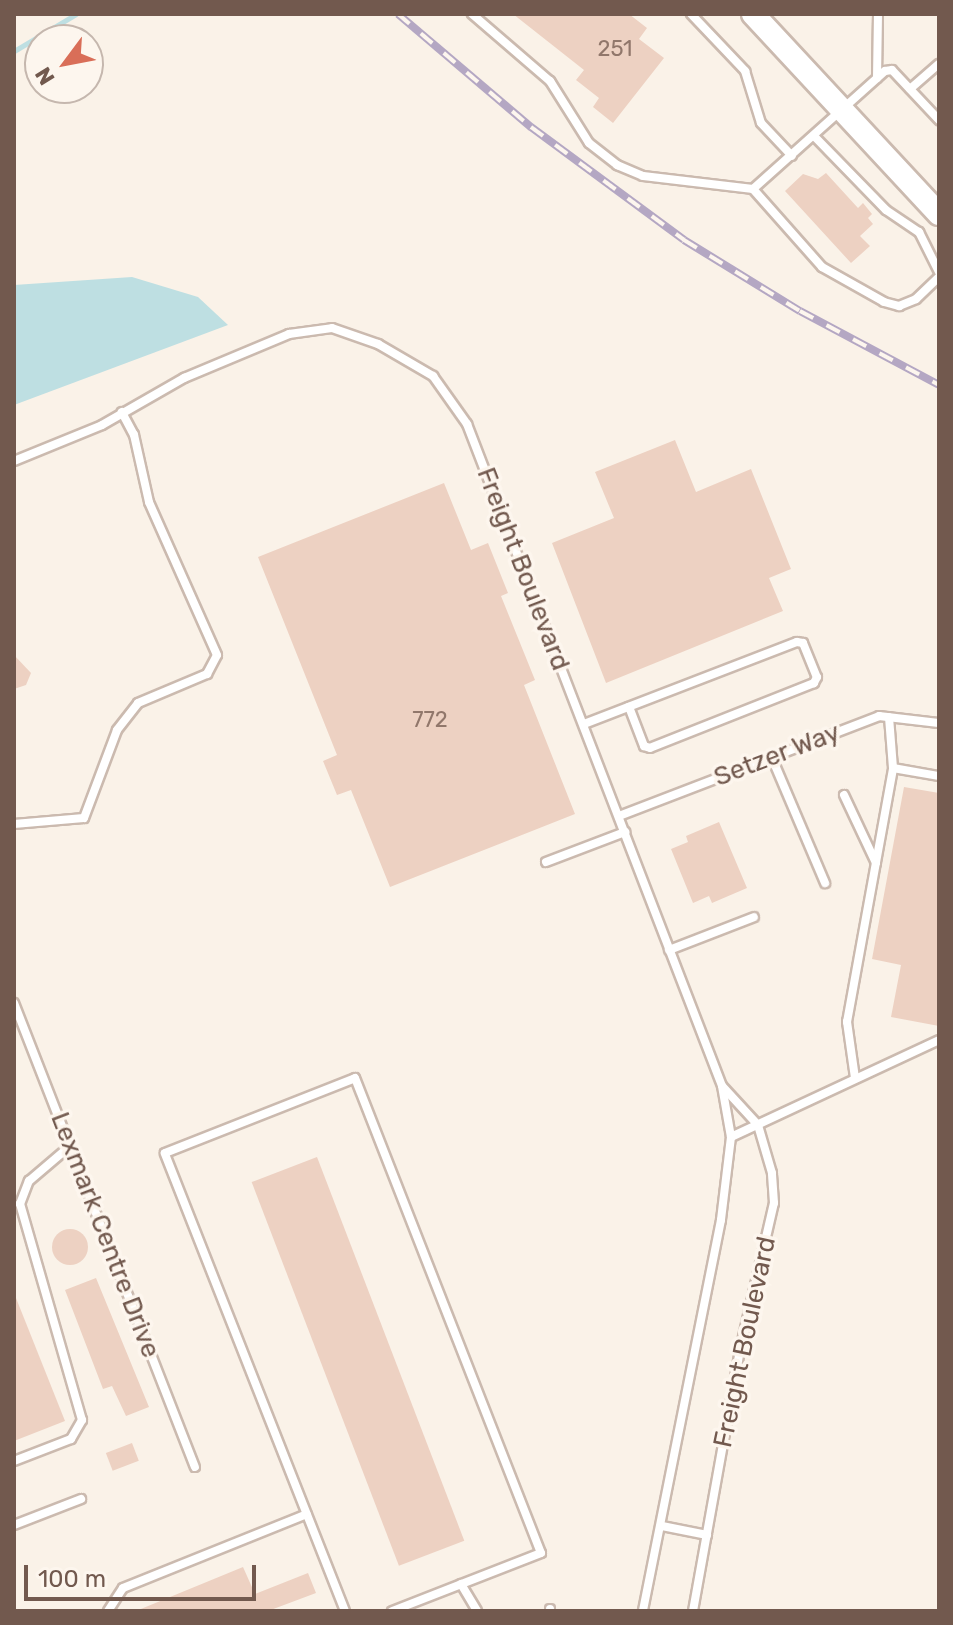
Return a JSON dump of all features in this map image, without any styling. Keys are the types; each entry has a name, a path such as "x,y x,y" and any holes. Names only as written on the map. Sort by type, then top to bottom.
{"main road":[{"path":"753,14 939,214"}],"lane":[{"path":"472,14 550,81 589,143 617,165 689,185 753,189 844,112 877,79 892,70 939,120"},
{"path":"691,14 745,71 761,123 792,156"},
{"path":"877,79 878,14"},
{"path":"910,89 939,64"},
{"path":"753,189 822,267 884,302 899,306 916,299 939,274 919,232 886,210 815,137"},
{"name":"Freight Boulevard","path":"14,461 122,412 184,378 289,334 332,328 378,344 433,376 467,424 722,1086 731,1137 721,1220 643,1611"},
{"path":"14,824 84,818 117,730 138,703 207,674 217,655 149,502 134,435 122,412"},
{"path":"584,724 797,642 803,643 817,677 814,683 650,748 644,746 629,707"},
{"path":"855,1078 847,1022 893,768 889,717"},
{"name":"Setzer Way","path":"619,816 850,726 889,717 939,723"},
{"path":"772,758 825,883"},
{"path":"893,768 939,776"},
{"path":"844,795 876,864"},
{"path":"546,862 625,832"},
{"path":"669,950 754,917"},
{"name":"Lexmark Centre Drive","path":"14,1003 195,1467"},
{"path":"731,1137 939,1040"},
{"path":"345,1611 165,1153 355,1078 541,1553 392,1611"},
{"name":"Freight Boulevard","path":"693,1611 740,1350 774,1203 772,1173 758,1125 722,1086"},
{"path":"14,1461 71,1439 82,1420 20,1204 29,1181 70,1146"},
{"path":"14,1525 81,1499"},
{"path":"108,1611 123,1588 307,1514"},
{"path":"662,1526 707,1535"},
{"path":"461,1584 477,1611"}],"water":[{"path":"132,277 198,297 228,325 14,405 14,285"}],"building":[{"path":"513,14 629,14 647,28 639,39 664,58 613,123 593,107 599,98 576,80 584,70"},
{"path":"826,173 858,208 863,203 872,214 868,218 873,224 860,236 870,246 851,263 785,191 803,174 818,179"},
{"path":"675,440 696,492 751,469 791,569 769,578 783,611 606,683 552,543 614,518 595,472"},
{"path":"444,483 471,550 488,543 508,593 501,596 535,680 524,685 575,814 390,887 351,790 337,795 323,761 337,755 258,557"},
{"path":"14,655 31,673 26,685 14,689"},
{"path":"904,787 939,793 939,1026 891,1017 901,965 872,959"},
{"path":"719,822 747,888 712,903 709,896 693,903 671,849 688,842 686,836"},
{"path":"317,1157 464,1541 399,1566 252,1182"},
{"path":"70,1229 82,1235 88,1247 82,1259 70,1265 58,1259 52,1247 58,1235"},
{"path":"96,1278 149,1407 126,1416 112,1386 103,1389 65,1290"},
{"path":"14,1293 65,1421 14,1441"},
{"path":"132,1443 139,1461 113,1471 106,1453"},
{"path":"243,1567 255,1594 308,1573 316,1593 268,1611 136,1611"}],"waterway":[{"path":"14,51 76,14"}],"railway":[{"path":"398,14 531,127 684,240 800,311 939,385"}]}
